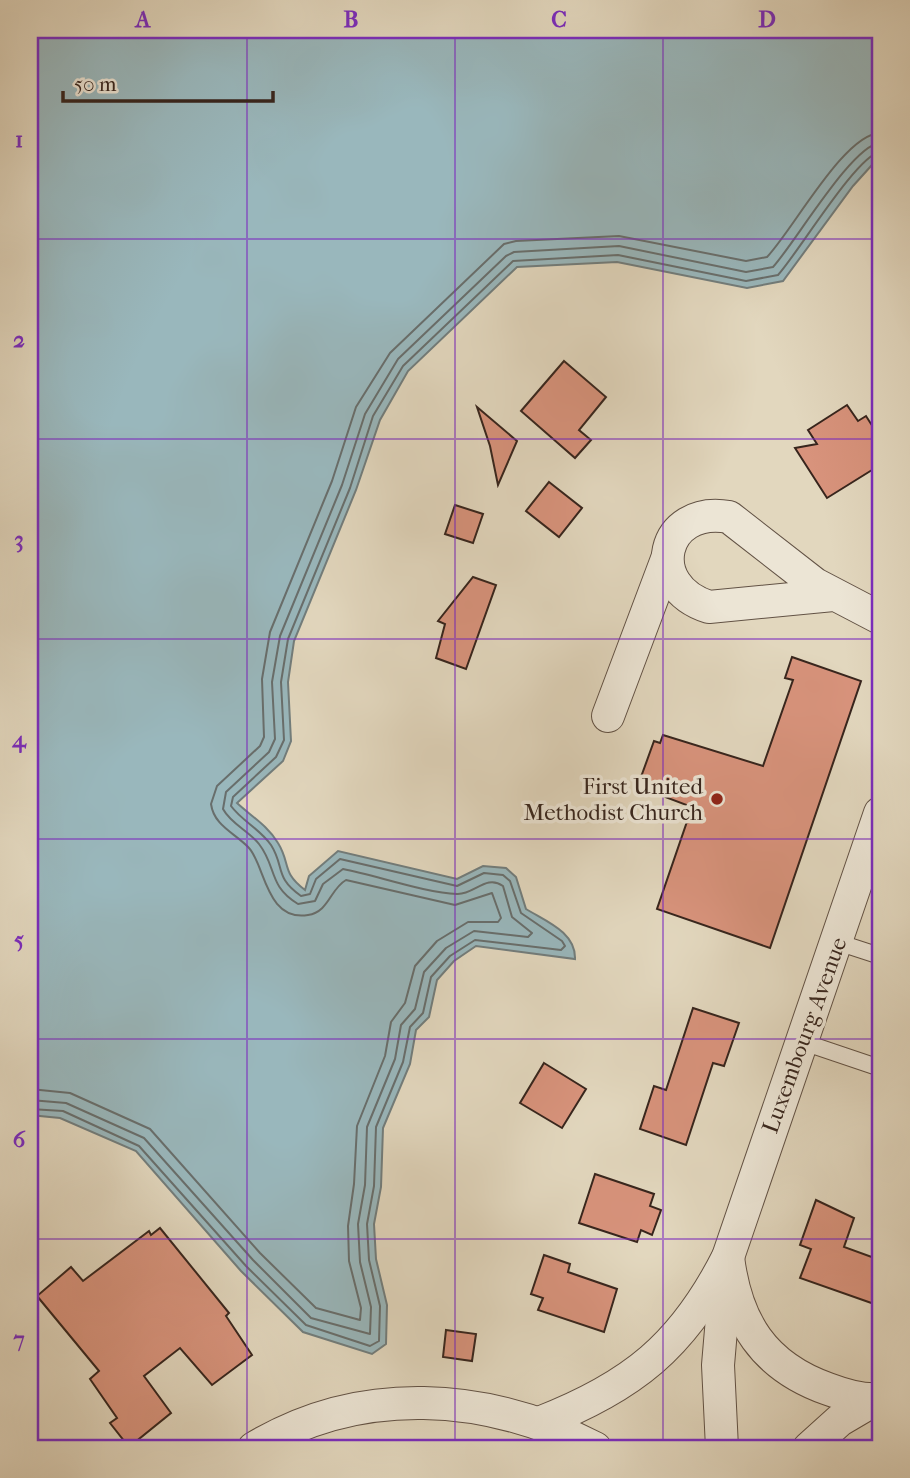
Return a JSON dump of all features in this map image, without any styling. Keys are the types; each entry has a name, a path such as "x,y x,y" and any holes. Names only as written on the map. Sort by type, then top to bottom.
{"street":[{"path":"608,716 671,542 680,527 695,518 712,514 729,517 833,595 880,618"},
{"path":"667,559 670,576 678,591 692,601 709,607 833,595"},
{"name":"Luxembourg Avenue","path":"539,1423 574,1410 615,1388 652,1361 683,1330 708,1296 728,1257 880,813"},
{"path":"728,1257 736,1299 743,1319 761,1346 781,1365 811,1383 845,1395 877,1400"},
{"name":"Luxembourg Avenue","path":"722,1448 718,1365 728,1257"},
{"path":"809,1448 840,1420 877,1400"},
{"path":"254,1448 304,1423 346,1409 381,1403 426,1401 470,1405 539,1423 595,1448"}],"lane":[{"path":"837,942 880,956"},
{"path":"800,1041 880,1068"}],"water":[{"path":"30,30 880,30 880,156 853,186 783,281 747,288 617,262 517,267 408,371 380,420 356,490 294,641 288,682 291,741 283,761 237,803 274,837 282,850 289,873 297,884 305,890 309,876 338,851 457,879 483,866 506,868 516,877 526,909 565,934 574,950 575,959 476,946 454,961 437,980 429,1017 416,1030 410,1064 383,1128 381,1187 374,1224 376,1259 387,1305 386,1344 372,1354 303,1332 241,1271 136,1151 60,1118 30,1115"}],"building":[{"path":"564,361 606,397 579,430 591,440 575,458 521,411"},
{"path":"847,405 858,421 866,416 880,438 880,465 827,498 795,448 817,444 808,430"},
{"path":"477,407 517,441 498,485 490,446"},
{"path":"549,482 582,508 559,537 526,511"},
{"path":"455,505 483,514 473,543 445,534"},
{"path":"473,577 496,585 466,669 436,658 445,624 438,621"},
{"name":"First United Methodist Church","path":"792,657 861,681 770,948 657,909 692,807 644,789 648,780 641,777 654,741 660,743 663,735 763,766 793,680 785,678"},
{"path":"693,1008 739,1023 724,1066 713,1063 686,1145 640,1129 654,1086 666,1090"},
{"path":"544,1063 586,1089 562,1128 520,1103"},
{"path":"595,1174 654,1194 650,1206 661,1210 652,1235 641,1230 637,1242 579,1223"},
{"path":"816,1200 854,1218 844,1247 880,1260 880,1306 800,1278 811,1249 800,1245"},
{"path":"160,1228 229,1313 226,1316 252,1355 212,1385 180,1348 144,1376 171,1413 129,1447 110,1423 117,1418 90,1379 99,1371 37,1296 71,1267 83,1281 149,1231 151,1235"},
{"path":"544,1255 570,1264 568,1272 617,1289 604,1332 538,1310 543,1298 531,1294"},
{"path":"446,1330 476,1334 472,1361 443,1357"}],"place":[{"name":"First United Methodist Church","path":"717,799"}]}
